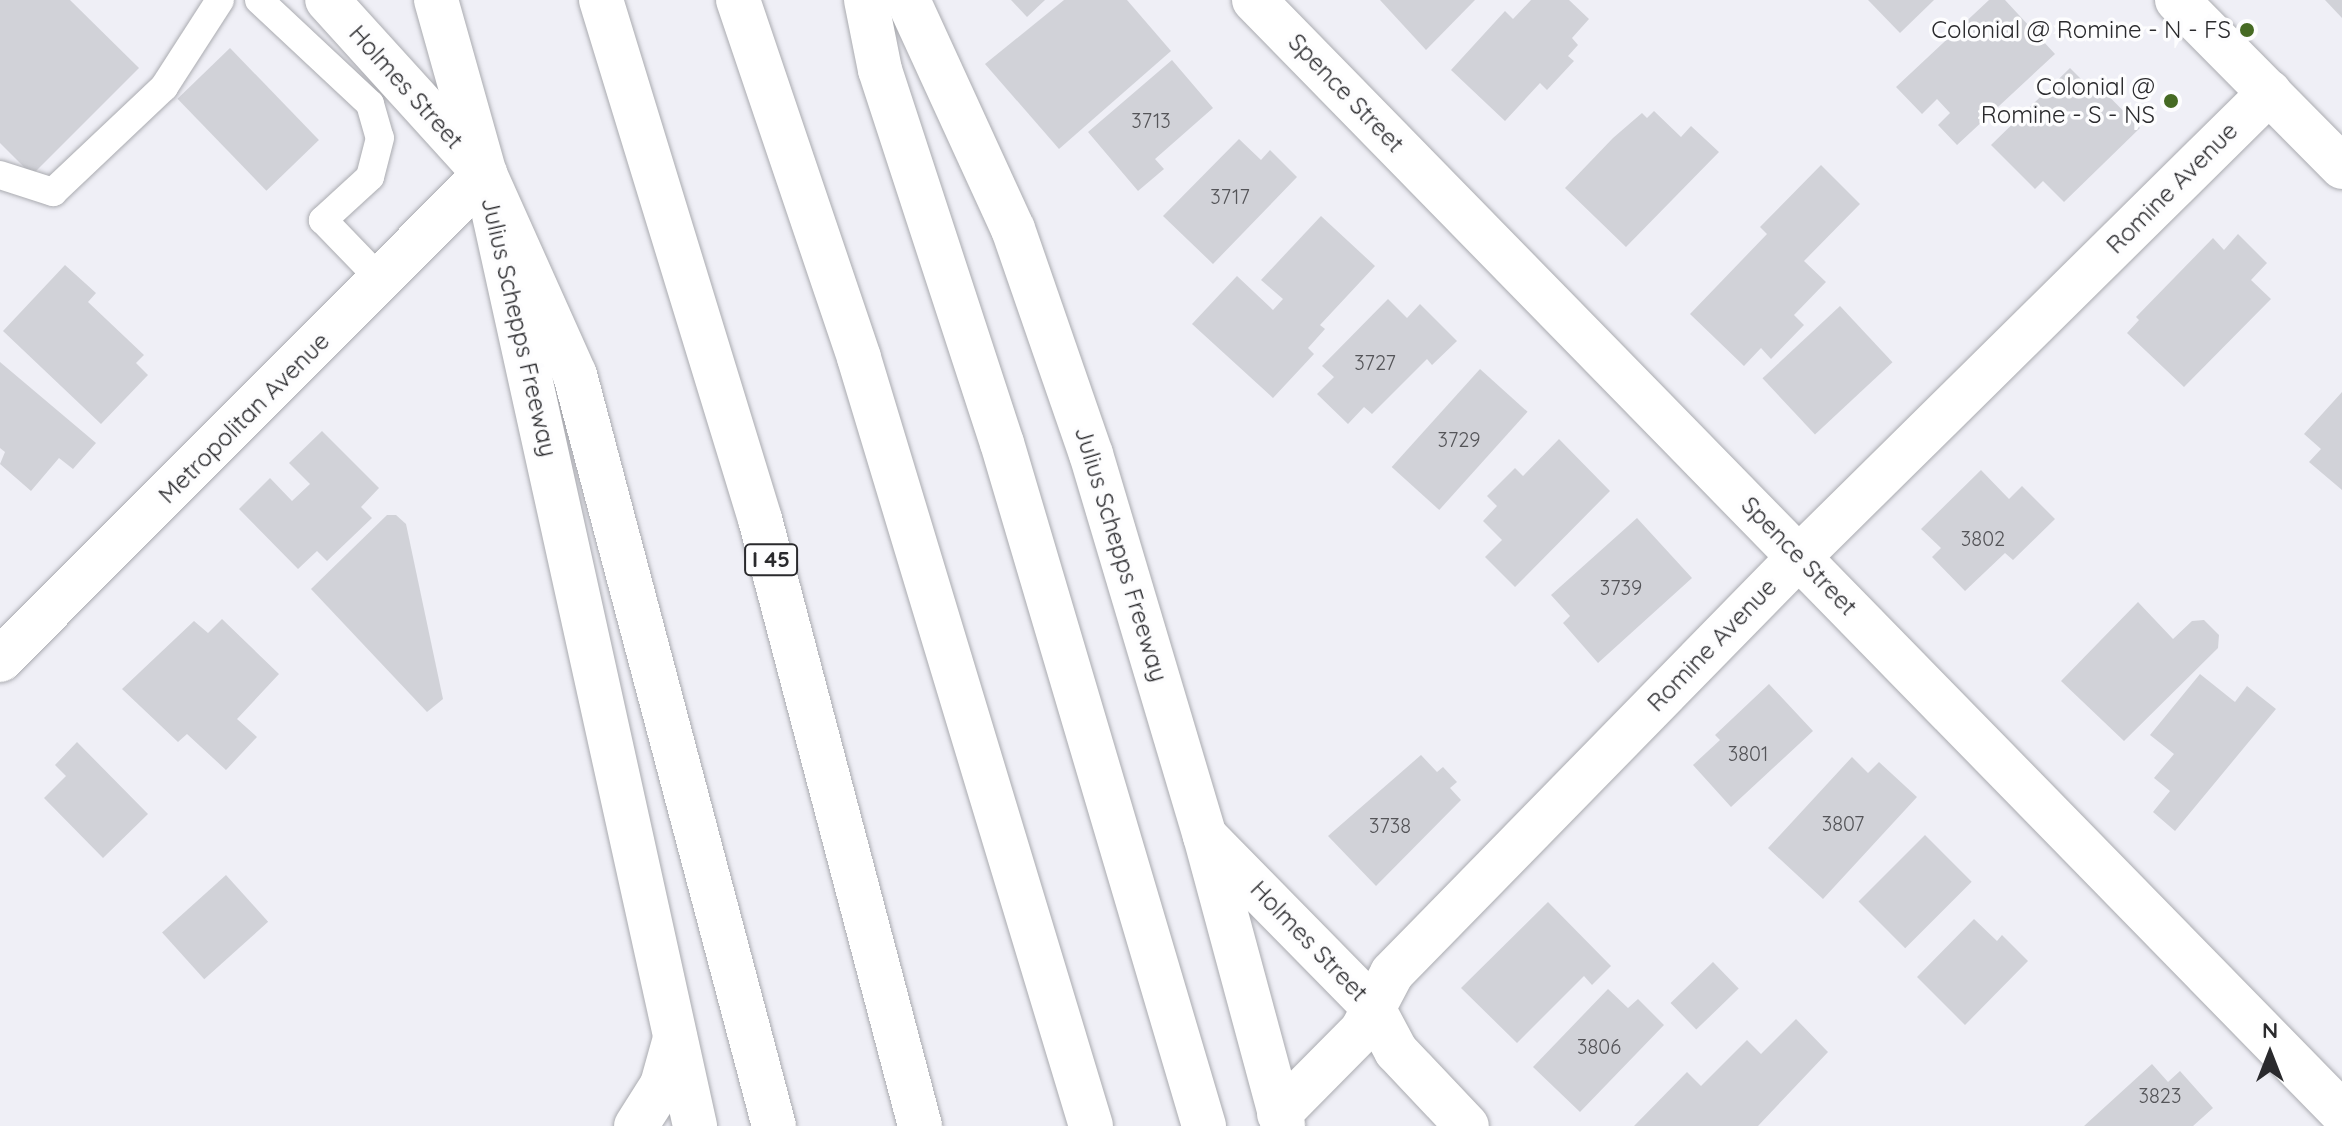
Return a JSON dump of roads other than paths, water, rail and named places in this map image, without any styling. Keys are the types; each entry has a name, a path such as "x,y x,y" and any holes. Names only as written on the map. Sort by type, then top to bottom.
{"main road":[{"name":"Julius Schepps Freeway","path":"436,0 485,174 677,1032 695,1126"},
{"name":"I 45","path":"601,0 760,519 920,1126"},
{"path":"738,0 859,358 1091,1126"},
{"path":"866,0 880,70 1002,443 1204,1126"},
{"name":"Julius Schepps Freeway","path":"908,0 1013,229 1091,454 1205,836 1281,1120"},
{"name":"Spence Street","path":"1254,0 2342,1113"},
{"path":"2177,0 2342,167"},
{"name":"Holmes Street","path":"332,26 387,94 485,174"},
{"name":"Romine Avenue","path":"1281,1120 1362,1030 1392,973 1800,556 2270,92"},
{"name":"Metropolitan Avenue","path":"0,660 382,281 485,174"},
{"path":"485,174 575,375 774,1126"},
{"name":"Holmes Street","path":"1205,836 1372,1006 1396,1051 1467,1126"},
{"path":"636,1126 662,1085 677,1032"}],"lane":[{"path":"0,175 53,192 164,87 220,0"},
{"path":"259,0 332,26"},
{"path":"382,281 323,220 370,177 387,94"}],"place":[{"name":"Colonial @ Romine - N - FS","path":"2247,30"},
{"name":"Colonial @ Romine - S - NS","path":"2171,101"}]}
